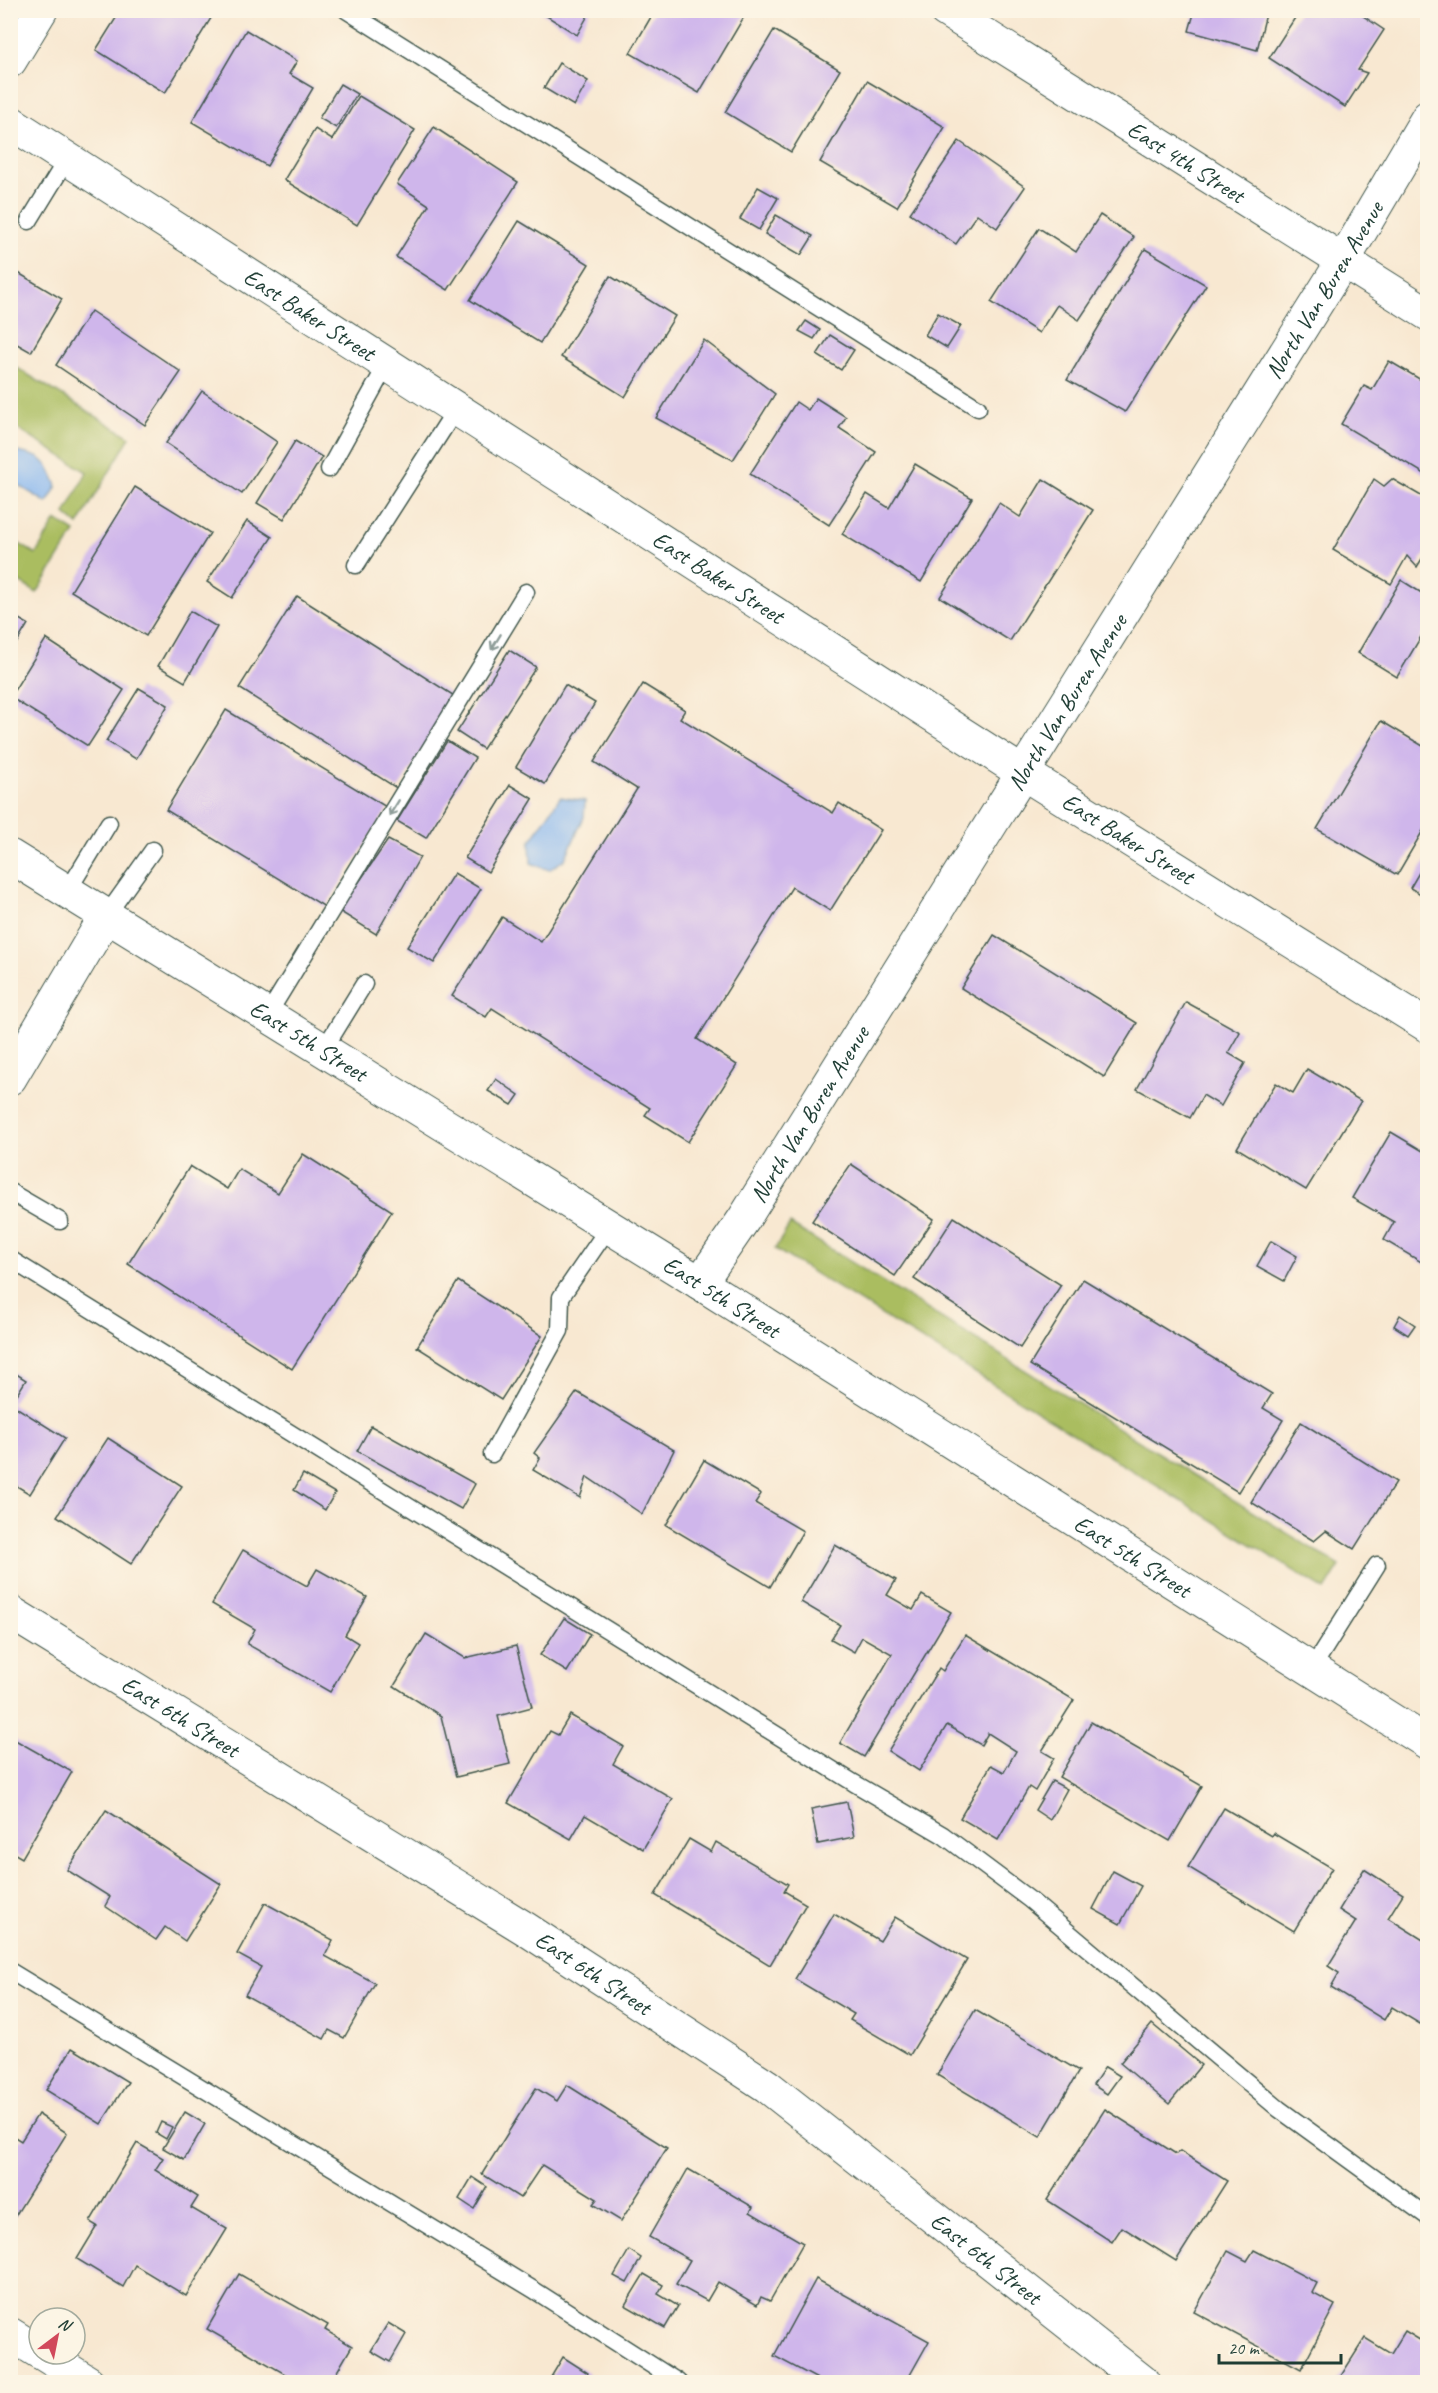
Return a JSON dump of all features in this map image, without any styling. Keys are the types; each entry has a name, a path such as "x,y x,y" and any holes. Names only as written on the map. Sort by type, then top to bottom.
{"street":[{"path":"10,61 41,10"},
{"name":"East 4th Street","path":"945,10 1428,314"},
{"name":"North Van Buren Avenue","path":"700,1283 744,1219 1343,261 1428,117"},
{"name":"East Baker Street","path":"10,122 1023,773 1428,1026"},
{"name":"East 5th Street","path":"10,856 700,1283 1428,1743"},
{"path":"10,1078 106,916"},
{"name":"East 6th Street","path":"10,1612 526,1929 766,2086 1143,2382"},
{"path":"10,2334 27,2344"},
{"path":"62,2366 88,2382"}],"lane":[{"path":"346,10 978,408"},
{"path":"29,221 68,159"},
{"path":"329,469 387,364"},
{"path":"356,565 456,409"},
{"path":"268,1014 526,592"},
{"path":"67,892 109,823"},
{"path":"106,916 153,850"},
{"path":"324,1049 364,984"},
{"path":"10,1192 60,1221"},
{"path":"492,1454 560,1331 561,1297 609,1227"},
{"path":"10,1259 854,1783 943,1835 1030,1900 1279,2109 1428,2217"},
{"path":"1311,1670 1377,1564"},
{"path":"10,1971 534,2290 678,2382"}],"green space":[{"path":"17,368 130,437 78,525 65,514 87,472 11,425 11,379"},
{"path":"56,520 75,532 37,593 11,577 11,539 36,554"},
{"path":"790,1224 1340,1566 1325,1590 775,1249"}],"water":[{"path":"11,451 36,456 50,469 57,486 47,503 15,483 11,488"},
{"path":"560,797 585,801 584,817 565,859 549,870 531,863 530,842"}],"building":[{"path":"121,10 216,10 165,93 96,50"},
{"path":"537,10 591,10 577,35"},
{"path":"655,10 748,10 699,93 630,53"},
{"path":"1195,10 1267,10 1257,50 1189,31"},
{"path":"1300,10 1354,10 1384,30 1358,70 1367,73 1345,107 1269,58"},
{"path":"246,30 297,61 289,74 313,88 267,166 192,122"},
{"path":"774,30 840,70 791,152 725,112"},
{"path":"559,63 588,81 574,106 544,88"},
{"path":"867,81 945,127 897,207 820,162"},
{"path":"340,84 357,94 336,128 319,118"},
{"path":"359,96 415,130 357,225 284,180 315,129 332,140"},
{"path":"434,127 518,182 448,290 396,257 429,205 397,184"},
{"path":"959,141 1025,187 997,228 977,214 956,244 910,213"},
{"path":"758,187 778,198 759,230 740,219"},
{"path":"776,215 813,236 801,255 765,234"},
{"path":"1100,215 1134,237 1079,320 1057,305 1039,333 991,302 1039,228 1076,252"},
{"path":"519,221 589,264 540,343 470,300"},
{"path":"1145,249 1206,285 1125,412 1067,380"},
{"path":"10,268 62,299 31,352 10,340"},
{"path":"610,276 675,316 625,397 561,357"},
{"path":"91,311 181,372 145,425 56,365"},
{"path":"938,313 961,326 947,348 925,335"},
{"path":"806,321 820,330 814,339 799,331"},
{"path":"830,335 854,350 841,370 817,355"},
{"path":"704,340 775,394 733,460 656,418"},
{"path":"1389,361 1428,384 1428,476 1341,424 1364,386 1372,390"},
{"path":"202,391 277,442 242,494 166,443"},
{"path":"816,398 846,417 839,428 876,452 829,525 750,474 796,402 808,410"},
{"path":"295,441 322,457 284,519 257,503"},
{"path":"915,464 972,498 921,582 842,534 867,494 889,508"},
{"path":"1043,479 1093,510 1010,641 940,597 999,503 1020,517"},
{"path":"1374,479 1384,486 1392,479 1428,500 1428,549 1417,567 1407,556 1391,584 1333,550"},
{"path":"135,487 210,533 146,636 71,591"},
{"path":"247,521 272,537 232,598 207,582"},
{"path":"1401,580 1428,597 1428,625 1397,677 1358,653"},
{"path":"297,596 456,697 398,789 239,688"},
{"path":"190,611 217,627 185,682 158,666"},
{"path":"10,614 28,624 10,654"},
{"path":"46,639 124,690 88,746 10,697"},
{"path":"509,650 536,667 483,749 457,732"},
{"path":"643,684 685,710 680,718 833,813 839,803 881,830 830,911 792,887 697,1039 737,1065 688,1142 645,1115 650,1108 492,1008 486,1017 452,996 502,917 541,942 637,789 594,762"},
{"path":"565,685 595,703 545,784 516,767"},
{"path":"139,688 168,705 136,759 106,741"},
{"path":"226,710 388,808 325,907 166,810"},
{"path":"1381,721 1428,749 1428,822 1397,875 1317,829"},
{"path":"447,741 475,758 426,838 397,821"},
{"path":"510,785 533,799 488,872 465,858"},
{"path":"388,840 420,857 376,934 339,911"},
{"path":"1428,857 1428,898 1410,888"},
{"path":"454,873 481,889 434,963 407,947"},
{"path":"994,935 1137,1023 1104,1077 961,988"},
{"path":"1186,1002 1240,1032 1228,1053 1245,1063 1221,1106 1203,1095 1190,1118 1137,1089"},
{"path":"1307,1069 1361,1101 1306,1190 1237,1148 1276,1083 1293,1093"},
{"path":"496,1079 519,1095 512,1105 488,1091"},
{"path":"1391,1132 1428,1154 1428,1266 1384,1240 1394,1222 1352,1198"},
{"path":"303,1154 392,1211 292,1369 128,1264 190,1166 227,1189 239,1169 278,1193"},
{"path":"851,1164 934,1219 895,1276 812,1221"},
{"path":"954,1217 1061,1285 1020,1348 914,1279"},
{"path":"1271,1241 1297,1256 1284,1281 1257,1266"},
{"path":"1083,1279 1272,1394 1263,1408 1283,1420 1238,1492 1030,1365"},
{"path":"458,1281 542,1336 501,1400 417,1347"},
{"path":"1400,1315 1415,1325 1408,1335 1394,1326"},
{"path":"10,1370 26,1380 11,1404 65,1438 30,1494 10,1482"},
{"path":"577,1392 674,1450 642,1514 587,1477 580,1498 533,1470 540,1458 534,1453"},
{"path":"1301,1422 1396,1482 1354,1549 1326,1531 1314,1541 1251,1502"},
{"path":"371,1426 475,1484 461,1509 357,1451"},
{"path":"108,1438 182,1486 131,1564 57,1516"},
{"path":"704,1460 761,1494 755,1503 803,1531 770,1587 666,1525"},
{"path":"303,1474 335,1493 325,1510 294,1490"},
{"path":"835,1545 896,1580 887,1595 913,1610 922,1595 951,1612 864,1757 840,1743 892,1654 862,1637 854,1652 831,1639 840,1625 801,1602"},
{"path":"243,1550 307,1586 317,1569 367,1597 345,1635 358,1643 330,1692 247,1644 255,1629 212,1604"},
{"path":"564,1618 590,1634 567,1672 540,1655"},
{"path":"426,1634 465,1658 516,1646 532,1707 498,1716 510,1764 456,1777 441,1716 394,1686"},
{"path":"965,1635 1074,1700 1042,1751 1054,1758 1035,1791 1029,1787 998,1840 960,1818 991,1765 1004,1772 1016,1751 988,1733 981,1745 947,1725 919,1771 888,1751 939,1668 943,1671"},
{"path":"570,1715 623,1746 613,1764 673,1799 643,1849 585,1815 571,1839 508,1803 550,1731 558,1735"},
{"path":"1091,1722 1202,1786 1170,1841 1059,1777"},
{"path":"10,1737 72,1772 22,1858 10,1851"},
{"path":"1052,1781 1067,1789 1050,1820 1035,1810"},
{"path":"847,1802 854,1837 818,1844 811,1809"},
{"path":"1224,1808 1271,1836 1273,1833 1332,1868 1294,1931 1188,1867"},
{"path":"106,1810 221,1884 185,1941 165,1927 156,1940 105,1906 110,1897 67,1870"},
{"path":"689,1839 711,1852 716,1842 788,1884 784,1891 806,1904 770,1965 655,1895"},
{"path":"1364,1869 1403,1894 1388,1918 1428,1943 1428,2013 1420,2024 1392,2007 1384,2020 1331,1987 1339,1973 1328,1966 1356,1921 1339,1910"},
{"path":"1113,1871 1141,1886 1120,1924 1093,1909"},
{"path":"265,1903 333,1940 325,1956 375,1983 344,2038 329,2030 324,2039 245,1995 261,1967 237,1954"},
{"path":"834,1914 880,1941 895,1917 967,1960 910,2055 850,2020 854,2014 795,1979"},
{"path":"975,2010 1079,2071 1040,2137 937,2075"},
{"path":"1152,2024 1201,2065 1169,2104 1120,2063"},
{"path":"72,2048 128,2082 101,2124 46,2090"},
{"path":"1105,2067 1120,2076 1107,2094 1093,2085"},
{"path":"567,2085 667,2148 621,2221 593,2204 597,2199 542,2165 520,2198 482,2174 536,2088 557,2101"},
{"path":"1105,2109 1176,2154 1180,2151 1227,2181 1176,2261 1122,2227 1112,2242 1047,2200"},
{"path":"185,2112 205,2124 184,2160 163,2148"},
{"path":"38,2114 67,2133 12,2221 10,2134 21,2141"},
{"path":"161,2122 172,2127 166,2139 156,2133"},
{"path":"137,2143 163,2158 155,2170 198,2197 191,2208 227,2229 186,2296 135,2265 123,2287 77,2259 97,2226 90,2222"},
{"path":"688,2169 753,2207 750,2212 803,2243 770,2301 761,2297 757,2305 718,2282 707,2301 676,2284 690,2260 649,2237"},
{"path":"472,2177 487,2187 474,2209 459,2199"},
{"path":"629,2250 641,2258 627,2283 614,2276"},
{"path":"1254,2250 1317,2283 1312,2293 1335,2305 1301,2369 1194,2312 1228,2251 1247,2261"},
{"path":"239,2274 328,2325 325,2330 352,2346 331,2382 299,2382 207,2329"},
{"path":"644,2274 663,2285 658,2294 678,2306 665,2328 625,2305"},
{"path":"816,2279 929,2341 906,2382 823,2382 774,2356"},
{"path":"388,2323 406,2334 390,2362 371,2351"},
{"path":"1405,2331 1428,2345 1428,2382 1337,2382 1365,2338 1391,2354"},
{"path":"563,2357 588,2373 583,2382 548,2382"}]}
